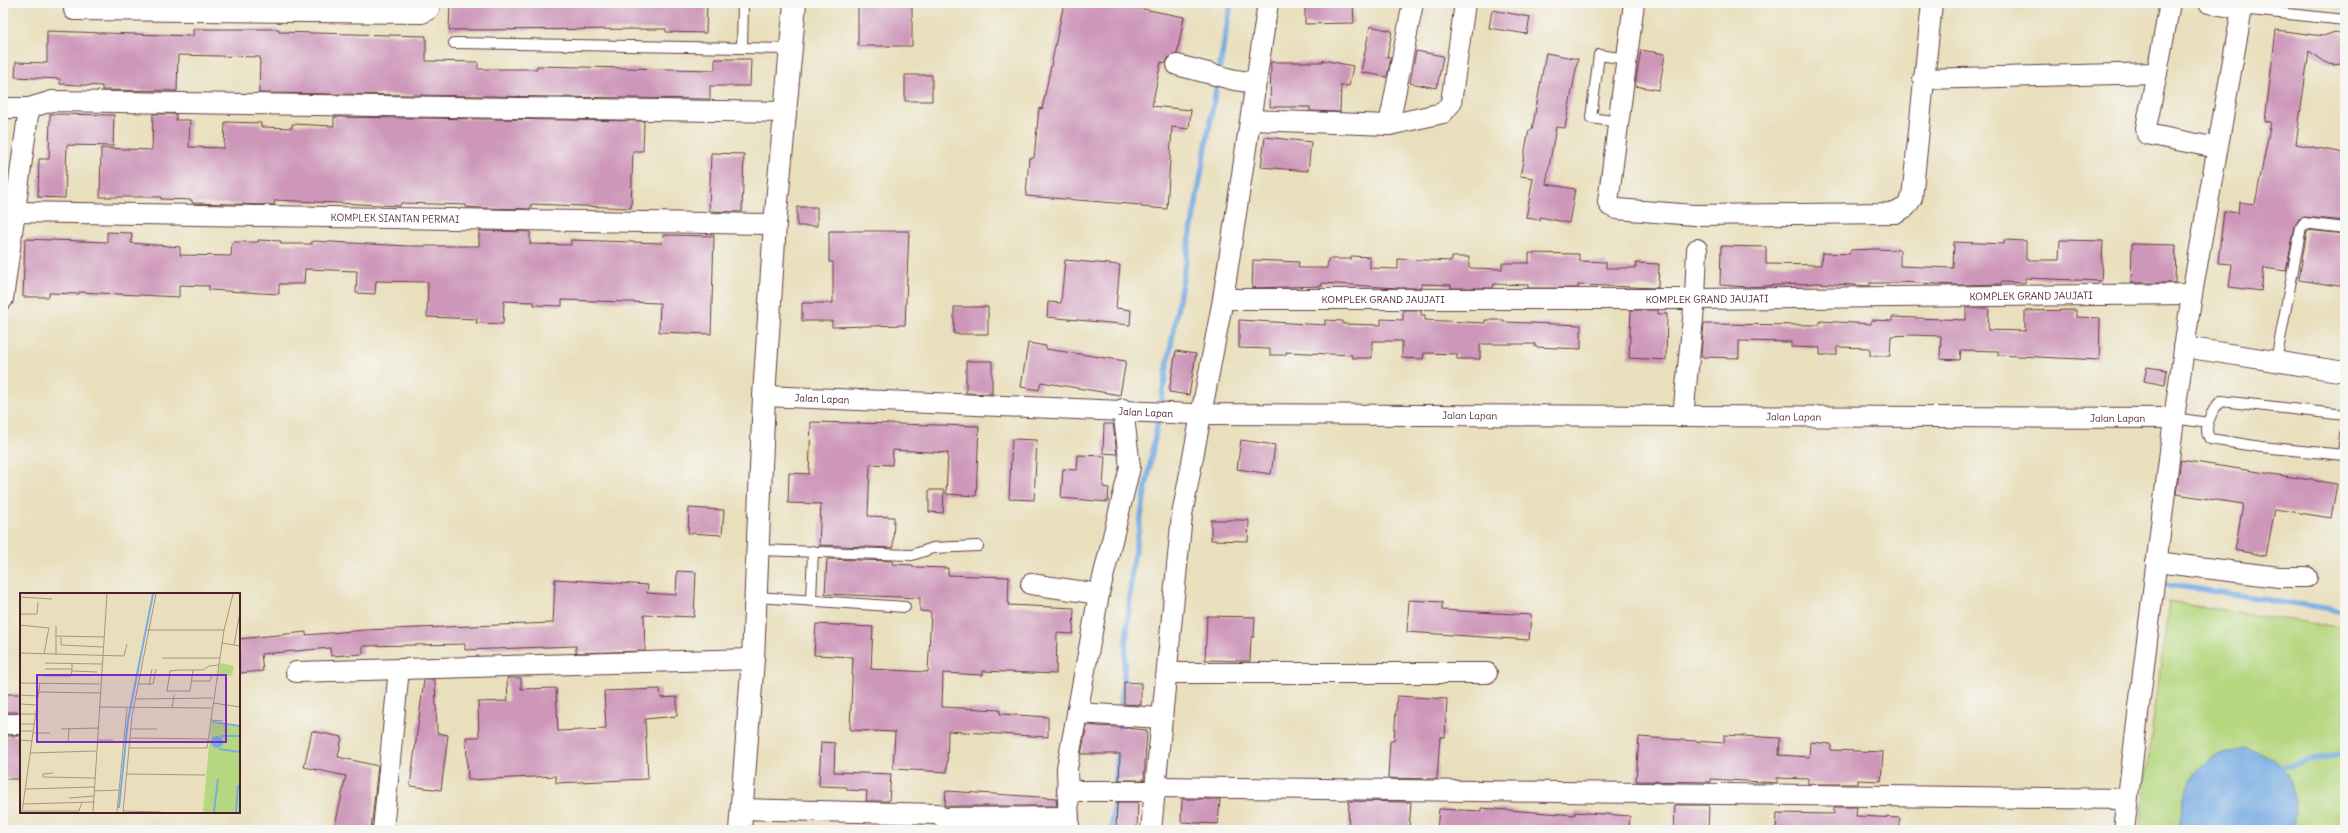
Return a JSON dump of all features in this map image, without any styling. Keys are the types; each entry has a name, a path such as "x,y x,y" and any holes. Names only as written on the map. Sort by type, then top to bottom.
{"street":[{"path":"74,10 422,13 429,9 430,3"},
{"path":"740,830 753,659 764,396 775,224 795,3"},
{"path":"1152,830 1182,515 1198,413 1223,299 1268,3"},
{"path":"1389,125 1413,3"},
{"path":"1251,120 1389,125 1443,113 1451,103 1466,3"},
{"path":"1634,3 1608,202 1610,206 1617,209 1694,215 1895,213 1906,207 1912,198 1932,3"},
{"path":"2170,3 2146,128 2148,134 2217,148"},
{"path":"2124,830 2156,562 2184,346 2242,6 2209,3"},
{"path":"1177,65 1255,84"},
{"path":"1923,79 2157,74"},
{"path":"3,108 29,108 52,101 785,112"},
{"path":"3,299 6,261 15,212 29,108"},
{"name":"KOMPLEK SIANTAN PERMAI","path":"15,212 775,224"},
{"path":"1683,416 1695,299 1698,249"},
{"name":"KOMPLEK GRAND JAUJATI","path":"1223,299 1695,299 2192,294"},
{"path":"2184,346 2345,372"},
{"name":"Jalan Lapan","path":"764,396 1198,413 2174,418"},
{"path":"742,809 940,816 1069,824 1074,790 1067,768 1082,714 1099,594 1130,467 1132,410"},
{"path":"2156,562 2279,577 2307,578"},
{"path":"1031,584 1099,594"},
{"path":"296,672 753,659"},
{"path":"383,830 399,669"},
{"path":"1167,673 1487,673"},
{"path":"1082,714 1125,718 1162,718"},
{"path":"3,724 20,724"},
{"path":"1074,790 1155,789 2127,799"}],"lane":[{"path":"742,48 743,3"},
{"path":"2242,6 2345,20"},
{"path":"454,44 791,49"},
{"path":"1619,122 1591,118 1599,55 1627,59"},
{"path":"2276,361 2301,227 2304,223 2310,223 2345,228"},
{"path":"2345,415 2221,401 2208,423 2207,432 2210,439 2261,447 2344,454 2345,435"},
{"path":"2174,418 2208,423"},
{"path":"758,550 912,555 933,548 978,546"},
{"path":"811,600 813,551"},
{"path":"756,598 811,600 905,607"}],"green space":[{"path":"2169,602 2345,628 2345,830 2139,830"}],"water":[{"path":"2243,749 2255,750 2265,754 2272,759 2286,774 2293,791 2295,830 2179,830 2184,798 2196,773 2203,765 2216,756"}],"building":[{"path":"450,3 707,3 706,33 666,32 666,29 449,30"},
{"path":"858,3 912,3 912,46 858,46"},
{"path":"1064,3 1113,3 1184,17 1177,54 1169,57 1166,63 1161,62 1152,106 1191,110 1189,129 1172,127 1167,209 1141,207 1141,205 1026,196 1029,158 1034,158 1039,108 1042,109"},
{"path":"1305,3 1353,3 1354,23 1305,24"},
{"path":"1492,10 1530,17 1527,34 1489,28"},
{"path":"1370,26 1392,31 1387,57 1391,57 1387,77 1361,72"},
{"path":"193,29 279,29 279,32 426,36 426,61 478,62 478,69 537,69 537,66 715,70 715,59 751,59 750,86 710,86 710,99 259,93 260,57 178,55 177,91 102,90 102,86 60,84 60,79 15,77 16,62 47,63 47,31 193,36"},
{"path":"2276,30 2323,36 2335,32 2345,34 2345,63 2335,65 2328,64 2309,51 2296,144 2345,153 2345,221 2305,217 2299,219 2295,226 2286,271 2264,268 2261,291 2229,287 2232,264 2218,263 2224,211 2238,213 2239,202 2255,204 2271,122 2265,121"},
{"path":"1641,50 1665,54 1659,90 1635,86"},
{"path":"1416,51 1443,56 1437,88 1410,83"},
{"path":"1546,53 1578,59 1565,128 1556,127 1546,184 1575,189 1569,223 1540,217 1540,220 1526,218 1533,178 1520,176 1529,130 1532,130"},
{"path":"1323,60 1353,66 1349,86 1341,85 1340,112 1310,111 1310,107 1270,107 1271,62 1323,62"},
{"path":"905,75 932,75 932,101 905,101"},
{"path":"50,114 114,115 113,146 67,145 65,198 38,197 39,159 49,159"},
{"path":"153,114 176,114 176,120 190,120 189,147 224,148 225,122 261,123 261,127 292,128 292,124 334,126 334,117 644,121 643,151 633,151 631,208 531,204 531,209 480,208 466,207 466,205 401,203 400,206 275,200 274,205 192,203 192,200 161,199 161,197 100,197 101,148 152,150"},
{"path":"1265,137 1311,142 1308,171 1261,167"},
{"path":"711,153 744,154 742,212 709,211"},
{"path":"797,207 817,207 817,226 797,226"},
{"path":"2307,230 2345,234 2345,287 2299,280"},
{"path":"479,231 530,232 530,244 571,245 571,240 662,243 663,235 714,236 711,334 659,332 660,303 562,300 562,306 534,305 534,302 504,301 503,324 476,323 477,319 427,317 428,282 376,281 375,294 356,293 357,271 305,269 304,284 279,284 279,294 209,290 209,286 179,285 179,297 79,292 79,294 49,293 49,297 23,297 25,239 107,242 107,232 132,233 131,243 180,247 180,255 231,256 232,242 258,242 258,240 281,241 281,244 312,244 312,241 408,246 479,246"},
{"path":"829,231 909,231 905,325 832,327 832,321 802,321 802,303 833,303 833,262 829,262"},
{"path":"2004,240 2026,241 2026,260 2059,260 2060,240 2103,241 2101,281 2025,278 2025,283 2001,282 2001,284 1955,285 1899,282 1870,283 1870,286 1816,283 1747,287 1720,285 1721,246 1766,247 1766,264 1821,265 1822,253 1850,254 1850,250 1875,249 1900,250 1900,266 1953,268 1954,242 2004,244"},
{"path":"2132,244 2176,245 2175,283 2131,283"},
{"path":"1529,253 1579,254 1579,261 1606,262 1606,268 1636,268 1636,263 1659,264 1658,288 1578,285 1578,288 1528,288 1528,285 1494,284 1493,288 1451,288 1451,285 1422,284 1422,288 1397,288 1322,283 1322,286 1252,288 1253,260 1299,262 1298,268 1327,268 1328,259 1351,259 1351,256 1370,257 1370,268 1398,269 1398,259 1452,261 1452,257 1469,257 1469,268 1502,269 1502,263 1529,263"},
{"path":"1065,260 1120,265 1116,308 1131,310 1130,325 1047,317 1048,302 1061,303"},
{"path":"954,307 988,307 988,334 954,334"},
{"path":"1966,308 1989,308 1988,330 2025,331 2025,311 2076,310 2076,317 2100,318 2099,360 1998,355 1998,351 1961,350 1960,360 1940,359 1941,336 1912,335 1891,336 1890,356 1870,356 1870,348 1837,347 1837,355 1820,355 1820,348 1791,347 1791,342 1739,341 1739,358 1701,357 1704,324 1820,325 1820,321 1871,324 1871,320 1892,321 1892,317 1966,320"},
{"path":"1403,310 1421,310 1421,315 1425,315 1425,320 1485,323 1485,320 1504,320 1504,322 1581,325 1581,349 1535,347 1535,344 1480,344 1480,359 1457,359 1457,354 1424,353 1423,359 1402,358 1402,341 1372,341 1372,358 1352,358 1352,355 1286,352 1286,355 1270,355 1270,349 1239,348 1239,320 1325,325 1325,320 1343,321 1343,324 1381,325 1381,319 1403,320"},
{"path":"1631,310 1658,310 1658,314 1667,314 1666,360 1629,358"},
{"path":"1028,343 1046,346 1046,349 1126,361 1120,395 1041,382 1039,390 1021,387"},
{"path":"1176,351 1196,354 1189,395 1169,392"},
{"path":"966,361 992,361 992,394 966,393"},
{"path":"2147,367 2167,370 2165,385 2144,381"},
{"path":"811,422 979,426 976,496 946,494 948,453 893,450 892,465 870,464 868,516 894,517 893,548 819,545 821,504 788,503 789,473 809,474"},
{"path":"1104,424 1113,424 1117,454 1103,453"},
{"path":"1012,439 1037,440 1034,500 1009,499"},
{"path":"1241,440 1275,445 1271,474 1237,469"},
{"path":"1078,455 1105,456 1103,487 1109,488 1108,502 1061,498 1063,469 1077,470"},
{"path":"2181,460 2337,484 2331,518 2275,509 2266,556 2235,550 2243,504 2176,494"},
{"path":"929,490 944,490 943,513 929,512"},
{"path":"689,508 724,510 722,535 688,533"},
{"path":"1211,520 1249,520 1248,541 1211,540"},
{"path":"827,559 893,561 892,564 913,565 913,567 948,568 948,575 1009,577 1008,605 1074,608 1073,634 1057,633 1056,674 983,671 983,675 943,673 942,707 1000,710 1000,714 1048,717 1048,737 948,731 947,772 893,769 895,732 850,730 853,657 814,655 816,624 873,627 871,669 928,672 931,612 920,611 920,598 825,594"},
{"path":"677,571 696,572 694,617 644,615 645,651 576,653 576,646 465,650 465,644 363,646 363,654 331,656 330,648 261,654 263,671 240,673 240,639 306,632 306,635 365,630 553,623 555,579 648,585 647,593 676,595"},
{"path":"1409,600 1442,602 1442,610 1531,615 1529,640 1407,632"},
{"path":"1207,616 1255,617 1254,637 1251,637 1250,661 1205,660"},
{"path":"507,678 521,678 521,689 556,688 558,731 606,729 604,691 660,689 661,698 677,697 677,716 645,719 648,779 556,783 556,776 468,780 466,737 479,737 478,702 508,701"},
{"path":"424,680 435,680 437,733 448,735 441,790 410,786"},
{"path":"1124,682 1141,683 1141,705 1124,704"},
{"path":"3,694 20,694 20,712 3,712"},
{"path":"1397,696 1447,699 1445,737 1440,737 1437,779 1388,778 1390,741 1394,741"},
{"path":"1087,725 1147,730 1144,780 1119,780 1120,754 1081,754"},
{"path":"312,731 342,737 338,757 378,766 371,830 334,830 346,776 304,767"},
{"path":"1724,735 1780,738 1779,755 1809,757 1810,742 1831,744 1831,750 1883,752 1881,781 1858,780 1858,784 1808,784 1808,779 1777,778 1777,783 1711,779 1711,782 1636,781 1639,737 1724,743"},
{"path":"3,736 20,736 20,779 3,779"},
{"path":"821,742 835,743 834,772 891,774 889,801 866,801 867,791 847,790 847,787 819,786"},
{"path":"946,791 1056,798 1057,806 945,806"},
{"path":"1182,799 1220,799 1218,824 1181,822"},
{"path":"1349,801 1411,802 1409,830 1348,830"},
{"path":"1119,802 1138,802 1137,830 1116,830 1117,804"},
{"path":"1675,805 1709,805 1708,830 1674,830"},
{"path":"1834,807 1857,807 1856,816 1900,818 1900,830 1776,830 1777,813 1834,814"},
{"path":"1481,808 1575,815 1575,812 1630,816 1629,830 1534,830 1492,827 1492,830 1437,830 1439,809 1481,811"},
{"path":"944,829 1057,830 944,830"}],"waterway":[{"path":"1119,734 1132,568 1231,3"},
{"path":"2164,584 2345,611"},
{"path":"1112,830 1118,748"},
{"path":"2282,767 2345,753"}]}
